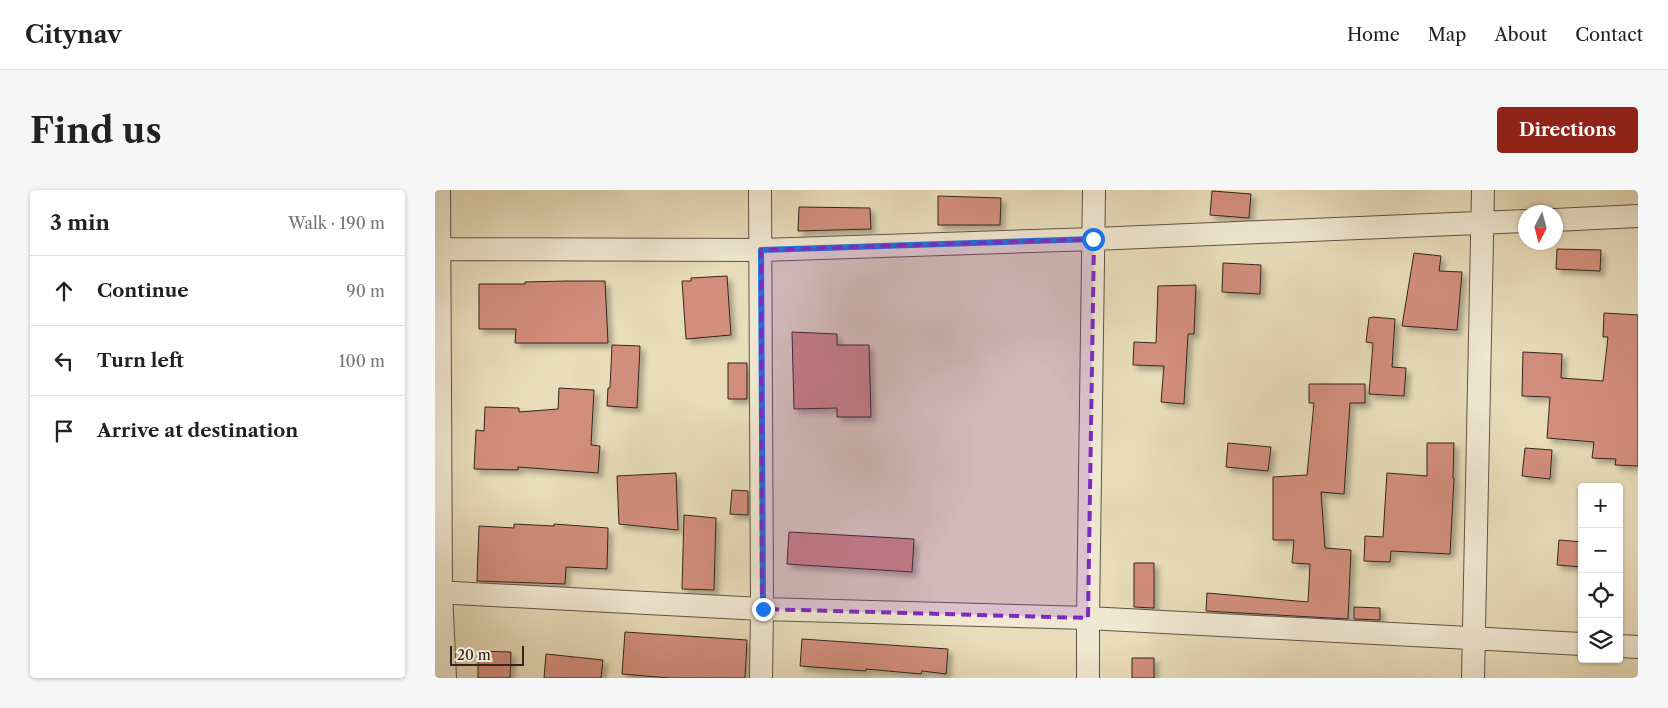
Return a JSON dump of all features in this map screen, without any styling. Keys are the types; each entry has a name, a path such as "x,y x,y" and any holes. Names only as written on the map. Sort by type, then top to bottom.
{"street":[{"path":"439,190 437,249 438,592 445,678"},
{"path":"759,190 763,609 761,678"},
{"path":"1088,678 1094,190"},
{"path":"1473,678 1472,637 1483,190"},
{"path":"1563,220 1638,216"},
{"path":"437,249 761,250 1093,239 1518,221"},
{"path":"438,592 763,609 1088,618 1578,644"},
{"path":"1623,646 1638,647"}],"highlighted area":[{"path":"1094,239 1088,618 762,609 761,250"}],"building":[{"path":"1212,191 1251,194 1249,218 1210,215"},
{"path":"938,196 1001,198 1000,225 938,225"},
{"path":"799,207 870,208 871,229 798,231"},
{"path":"1557,250 1601,250 1600,271 1556,269"},
{"path":"1414,253 1441,256 1439,271 1462,272 1457,330 1402,326"},
{"path":"1223,263 1261,265 1260,294 1222,292"},
{"path":"727,276 731,335 686,339 682,281 691,281 691,278"},
{"path":"605,281 608,343 515,343 516,329 479,329 479,284 525,284 525,282"},
{"path":"1196,285 1194,334 1188,334 1184,404 1161,402 1164,366 1133,365 1134,342 1156,343 1158,286"},
{"path":"1604,313 1638,315 1638,466 1615,465 1616,459 1592,458 1594,442 1547,438 1550,397 1522,396 1523,352 1562,354 1561,378 1603,381 1608,337 1603,337"},
{"path":"1369,318 1395,319 1392,367 1406,368 1404,396 1369,394 1373,343 1366,342"},
{"path":"792,332 837,334 837,345 869,345 871,417 837,417 837,408 794,409"},
{"path":"612,345 640,346 637,408 607,406 608,388 610,388"},
{"path":"728,363 747,363 747,399 728,399"},
{"path":"1309,384 1365,384 1365,403 1350,403 1344,494 1321,492 1325,548 1351,550 1348,619 1206,611 1207,593 1308,602 1310,564 1292,563 1294,540 1273,540 1273,477 1307,475 1314,403 1309,403"},
{"path":"559,388 594,390 591,445 600,446 598,473 518,467 518,470 474,469 476,430 484,431 485,407 519,408 519,412 558,409"},
{"path":"1228,443 1271,447 1268,471 1226,467"},
{"path":"1427,443 1454,443 1450,554 1391,551 1390,562 1364,561 1365,536 1383,537 1387,473 1427,476"},
{"path":"1525,448 1552,450 1550,479 1522,476"},
{"path":"676,473 678,530 619,524 617,476"},
{"path":"732,490 748,491 748,515 730,514"},
{"path":"684,515 716,518 714,590 682,589"},
{"path":"514,524 554,526 554,524 608,528 607,569 566,567 565,584 477,581 479,526 514,528"},
{"path":"789,532 914,539 912,572 787,564"},
{"path":"1559,540 1578,542 1578,567 1557,565"},
{"path":"1134,563 1154,563 1154,608 1134,607"},
{"path":"1354,607 1380,608 1380,620 1354,619"},
{"path":"625,632 747,640 745,678 669,678 622,674"},
{"path":"802,639 948,649 946,674 922,671 921,674 800,666"},
{"path":"478,651 511,652 510,678 478,678"},
{"path":"546,654 603,660 601,678 544,678"},
{"path":"1132,658 1154,658 1154,678 1132,678"}],"route":[{"path":"763,609 761,250 1093,239"}]}
